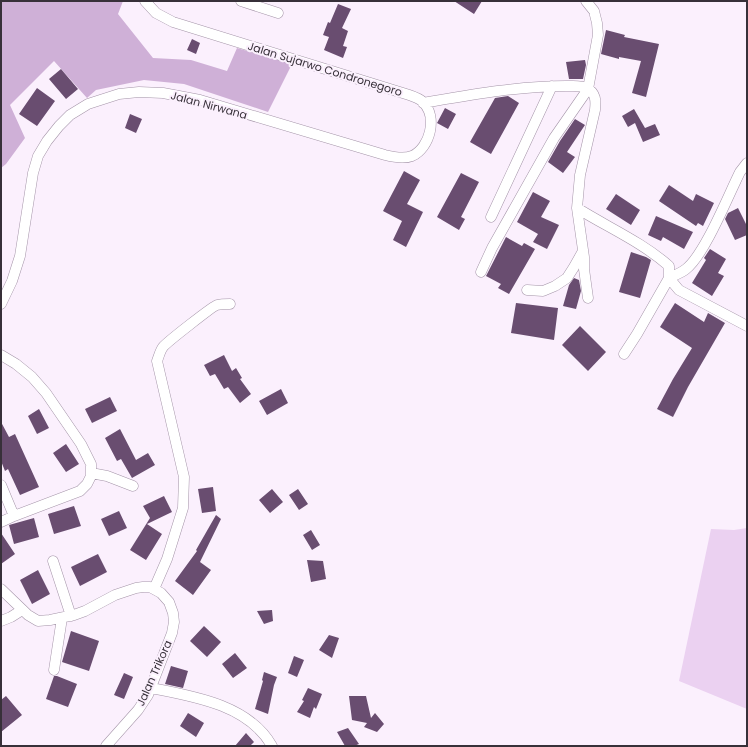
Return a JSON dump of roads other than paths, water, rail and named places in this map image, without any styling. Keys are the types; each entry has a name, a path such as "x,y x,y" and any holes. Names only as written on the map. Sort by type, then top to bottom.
{"street":[{"name":"Jalan Sujarwo Condronegoro","path":"144,1 156,13 172,22 406,94 424,102"},
{"path":"241,1 278,14"},
{"path":"481,272 492,248 554,138 588,88 598,35 598,23 594,11 586,1"},
{"path":"424,102 492,92 552,86 588,88 592,92 596,100 596,110 580,175 577,208 588,298"},
{"path":"491,217 552,86"},
{"name":"Jalan Nirwana","path":"1,304 12,281 20,256 33,173 38,156 47,141 59,126 70,115 88,104 119,94 139,92 163,93 200,100 397,158 411,156 423,148 430,133 430,116 424,102"},
{"path":"669,278 686,269 696,258 708,238 740,172 747,163"},
{"path":"577,208 621,233 660,258 669,266 669,278 624,354"},
{"path":"527,290 543,291 555,286 567,278 582,251"},
{"path":"669,278 679,290 747,326"},
{"path":"1,589 22,610 38,621 67,617 85,611 136,588 143,587 157,591 182,508 184,477 157,361 163,347 175,336 216,305 230,304"},
{"path":"1,355 32,377 46,393 81,444 91,464 91,473 87,484 80,491 1,522"},
{"path":"91,473 107,476 133,486"},
{"path":"1,486 14,516"},
{"path":"53,561 67,617 54,670"},
{"name":"Jalan Trikora","path":"106,746 138,710 151,688 172,633 174,622 173,613 169,602 157,591"},
{"path":"1,621 22,610"},
{"path":"151,688 193,696 221,706 250,721 267,737 272,746"}]}
